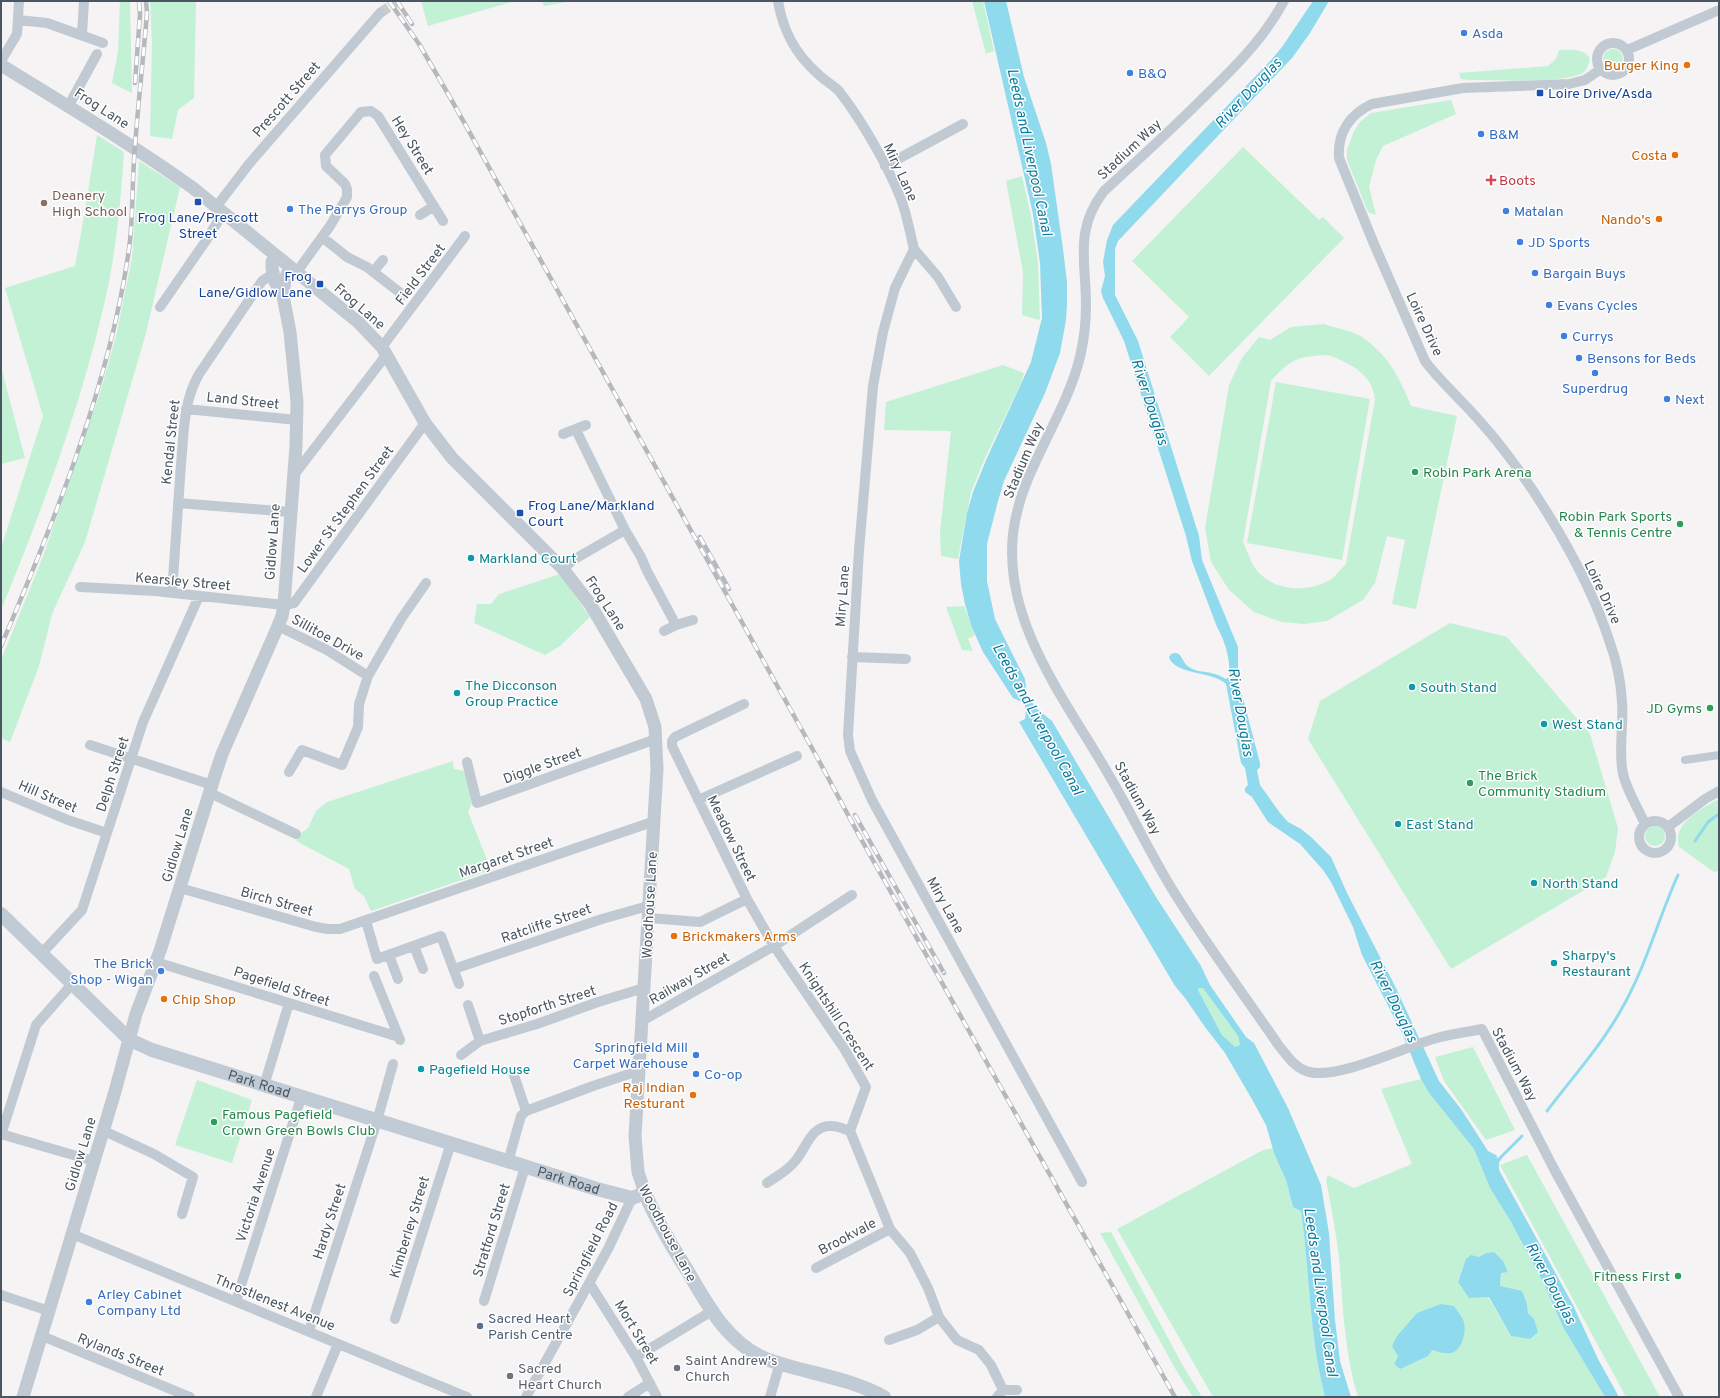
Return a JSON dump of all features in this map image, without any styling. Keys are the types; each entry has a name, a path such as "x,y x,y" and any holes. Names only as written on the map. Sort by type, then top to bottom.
{"main road":[{"name":"Park Road","path":"1,914 130,1040 161,1054 451,1143 508,1162 638,1195"},
{"name":"Woodhouse Lane","path":"638,1195 712,1312 729,1332 751,1351 780,1363 878,1396"}],"street":[{"path":"1,61 16,34 19,1"},
{"path":"82,36 84,1"},
{"name":"Miry Lane","path":"778,1 781,21 793,45 811,68 838,90 863,126 885,166 901,200 914,249 894,288 882,332 873,386 862,502 852,657 848,735 850,751 872,800 1082,1182"},
{"name":"Stadium Way","path":"1284,1 1267,29 1246,55 1170,131 1104,191 1092,208 1085,228 1084,237 1086,307 1083,345 1070,388 1022,494 1013,534 1012,553 1014,584 1026,627 1061,695 1109,775 1176,897 1280,1046 1296,1065 1305,1071 1318,1074 1341,1070 1437,1038 1482,1029 1558,1175 1679,1397"},
{"path":"1627,50 1719,10"},
{"name":"Prescott Street","path":"160,307 205,242 219,210 249,164 380,13"},
{"path":"18,20 47,23 103,43"},
{"path":"1615,43 1627,50 1630,60 1623,72 1609,75 1601,69 1597,59 1601,48 1605,45 1615,43"},
{"path":"69,105 97,54"},
{"name":"Frog Lane","path":"1,65 69,105 168,170 358,322 384,351 425,422 452,458 563,569 590,604 636,681 652,715"},
{"name":"Loire Drive","path":"1601,69 1585,80 1569,84 1463,88 1372,104 1359,110 1350,121 1342,133 1338,148 1339,158 1370,234 1426,361 1433,372 1488,432 1524,478 1546,512 1586,584 1609,640 1617,668 1622,702 1621,741 1624,774 1645,824"},
{"name":"Hey Street","path":"322,237 346,200 347,192 344,182 326,166 325,155 357,116 364,111 375,113 380,118 443,221"},
{"path":"885,166 963,124"},
{"path":"420,215 434,206"},
{"name":"Field Street","path":"293,475 384,351 465,236"},
{"path":"293,270 322,237 347,257 373,272 402,295"},
{"path":"914,249 938,277 956,307"},
{"path":"273,274 272,264 276,256"},
{"path":"373,272 383,260"},
{"name":"Gidlow Lane","path":"24,1397 104,1130 136,1014 156,962 222,754 282,616 297,420 297,402 290,332 283,296 284,279 293,270"},
{"name":"Gidlow Lane","path":"273,274 275,282 283,296"},
{"name":"Kendal Street","path":"172,593 186,409 191,389 199,374 262,281 273,274"},
{"name":"Land Street","path":"186,409 297,420"},
{"name":"Lower St Stephen Street","path":"284,605 294,603 308,585 425,422"},
{"path":"563,434 586,426"},
{"path":"576,430 625,530 642,557 647,571 676,625"},
{"path":"178,503 290,512"},
{"path":"563,569 573,560 625,530"},
{"path":"368,676 401,619 426,583"},
{"name":"Kearsley Street","path":"80,587 172,593 284,605"},
{"name":"Delph Street","path":"42,953 82,910 144,722 199,596"},
{"path":"664,632 676,625 692,620"},
{"name":"Sillitoe Drive","path":"278,626 327,650 368,676 359,704 358,727 342,765 302,750 289,772"},
{"path":"852,657 906,659"},
{"name":"Meadow Street","path":"744,704 675,737 672,741 672,746 747,900 774,946"},
{"name":"Woodhouse Lane","path":"638,1195 638,1172 635,1147 638,1071 655,820 657,769 656,740 652,715"},
{"name":"Diggle Street","path":"467,762 477,803 656,740"},
{"path":"90,745 131,758 211,789 296,834"},
{"path":"1686,760 1719,754"},
{"path":"698,800 797,756"},
{"path":"1668,827 1705,799 1719,791"},
{"name":"Hill Street","path":"1,792 68,820 107,833"},
{"name":"Margaret Street","path":"366,921 655,820"},
{"path":"1654,821 1660,822 1668,827 1671,836 1669,845 1662,851 1653,852 1644,849 1639,839 1645,824 1654,821"},
{"name":"Birch Street","path":"180,888 328,929 340,929 366,921"},
{"name":"Railway Street","path":"642,1021 774,946 852,895"},
{"path":"649,912 700,922 747,900"},
{"name":"Ratcliffe Street","path":"454,969 602,919 649,912"},
{"path":"366,921 377,959 441,936 459,984"},
{"path":"414,946 423,969"},
{"name":"Knightshill Crescent","path":"774,946 845,1050 866,1087 850,1131"},
{"path":"389,955 398,979"},
{"name":"Pagefield Street","path":"156,962 399,1038 374,976"},
{"path":"73,983 36,1025 1,1134 94,1161"},
{"name":"Stopforth Street","path":"461,1055 480,1041 538,1024 598,1002 644,988"},
{"path":"264,1086 290,1003"},
{"path":"468,1005 480,1041"},
{"name":"Hardy Street","path":"309,1331 377,1121 393,1064"},
{"path":"508,1162 522,1116 526,1111 638,1071"},
{"path":"513,1072 526,1111"},
{"name":"Victoria Avenue","path":"236,1301 301,1098"},
{"path":"767,1183 785,1171 796,1161 810,1138 820,1128 831,1125 850,1131 890,1228 910,1253 928,1288 939,1317 956,1340 979,1350 991,1365 1000,1393 1017,1390"},
{"path":"104,1130 154,1154 193,1177 182,1214"},
{"name":"Kimberley Street","path":"395,1319 451,1143"},
{"name":"Stratford Street","path":"484,1301 526,1167"},
{"name":"Springfield Road","path":"526,1397 638,1195"},
{"name":"Brookvale","path":"816,1268 890,1228"},
{"name":"Throstlenest Avenue","path":"72,1234 467,1397"},
{"name":"Mort Street","path":"590,1284 636,1357 657,1397"},
{"path":"1,1295 49,1311"},
{"path":"636,1357 712,1312"},
{"path":"889,1340 917,1330 939,1317"},
{"name":"Rylands Street","path":"42,1336 190,1397"},
{"path":"316,1397 338,1344"},
{"path":"770,1397 780,1363"},
{"path":"628,1397 650,1383"}],"green space":[{"path":"120,1 130,1 132,93 112,83 118,52"},
{"path":"150,1 196,1 194,98 178,110 172,139 150,136 152,43"},
{"path":"421,1 515,1 428,26"},
{"path":"542,1 572,1 544,6"},
{"path":"972,1 983,1 994,51 986,54"},
{"path":"1613,49 1620,52 1623,59 1620,66 1613,69 1606,66 1603,59 1606,52"},
{"path":"1559,50 1576,50 1587,55 1590,58 1584,72 1576,76 1547,80 1468,80 1461,79 1459,73 1548,66 1556,59"},
{"path":"1451,100 1456,114 1383,146 1376,160 1369,187 1376,215 1368,212 1347,160 1347,150 1354,131 1360,122 1371,113"},
{"path":"97,135 124,152 118,220 108,287 87,370 62,451 1,610 1,548 43,416 5,288 75,266"},
{"path":"1243,147 1319,220 1323,217 1344,238 1209,376 1170,337 1189,317 1132,261"},
{"path":"139,161 180,187 146,333 85,542 52,614 39,666 10,742 1,738 1,660 42,559 100,393 116,336 132,258"},
{"path":"1022,176 1031,216 1038,263 1040,320 1022,315 1023,272 1006,181"},
{"name":"Robin Park Arena","path":"1324,324 1349,331 1362,337 1386,359 1398,377 1411,406 1457,416 1416,609 1392,604 1405,540 1387,536 1375,583 1363,600 1327,621 1304,624 1281,622 1254,612 1229,590 1211,562 1205,528 1229,385 1242,358 1259,337 1270,340 1291,327","holes":["1328,355 1358,370 1369,382 1375,399 1346,564 1332,578 1320,585 1302,588 1285,587 1268,580 1258,572 1250,560 1243,542 1271,381 1284,368 1296,360 1309,356"]},
{"path":"1003,365 1024,373 1021,383 985,458 971,492 958,559 941,556 940,532 951,431 884,430 886,402"},
{"path":"1,367 25,458 1,464"},
{"path":"1276,382 1370,399 1342,560 1247,543"},
{"path":"560,574 590,617 560,646 545,655 474,623 477,604 491,604 499,594"},
{"path":"964,606 975,635 968,639 973,651 962,650 946,607"},
{"name":"The Brick Community Stadium","path":"1450,623 1507,637 1590,734 1618,828 1615,852 1606,877 1451,969 1308,739 1320,701"},
{"path":"453,761 454,769 464,771 472,803 468,812 491,870 371,911 364,896 355,889 349,869 296,841 300,834 308,828 316,811 327,802"},
{"path":"1719,799 1719,871 1714,872 1679,847 1678,838 1684,824 1690,818 1704,807"},
{"path":"1655,826 1662,829 1665,836 1662,843 1655,846 1648,843 1645,836 1648,829"},
{"path":"1198,988 1203,988 1238,1036 1240,1045 1235,1048 1222,1035"},
{"path":"1473,1047 1515,1130 1486,1140 1444,1081 1435,1057"},
{"path":"1421,1079 1429,1093 1474,1149 1490,1188 1511,1222 1544,1284 1563,1327 1605,1397 1358,1397 1353,1380 1347,1345 1338,1248 1326,1180 1328,1175 1354,1188 1412,1164 1381,1089","holes":["1486,1253 1508,1271 1501,1273 1500,1286 1527,1304 1528,1313 1511,1336 1488,1297 1458,1281 1466,1260 1479,1257","1465,1332 1432,1350 1394,1364 1398,1356"]},
{"name":"Famous Pagefield Crown Green Bowls Club","path":"197,1080 252,1100 232,1163 175,1145"},
{"path":"1273,1148 1286,1180 1293,1207 1301,1211 1313,1328 1325,1397 1213,1397 1117,1229 1263,1150"},
{"path":"1527,1155 1660,1397 1626,1397 1500,1165"},
{"path":"1111,1232 1183,1366 1202,1397 1193,1397 1176,1370 1100,1233"}],"water":[{"name":"Leeds and Liverpool Canal","path":"984,1 1006,1 1024,77 1046,143 1051,164 1067,282 1066,320 1060,353 1045,393 1004,481 987,544 987,581 995,619 1025,679 1027,695 1036,708 1052,721 1156,897 1201,966 1210,985 1246,1037 1254,1043 1288,1108 1321,1185 1329,1233 1335,1320 1340,1361 1351,1397 1325,1397 1313,1328 1301,1211 1293,1207 1286,1180 1274,1153 1266,1125 1225,1053 1175,986 1019,722 1025,719 1026,710 1024,703 1013,698 983,652 971,625 965,604 959,561 967,513 973,492 987,458 1031,362 1042,318 1040,263 1033,214","holes":["1198,988 1203,988 1238,1036 1240,1045 1235,1047 1222,1035 1199,992"]},
{"name":"River Douglas","path":"1313,1 1329,1 1310,33 1292,58 1118,241 1115,249 1115,295 1138,341 1199,536 1202,560 1238,647 1238,679 1260,763 1260,767 1257,770 1260,785 1288,822 1301,829 1311,837 1331,857 1347,893 1395,986 1439,1081 1461,1109 1488,1151 1496,1155 1498,1159 1503,1156 1499,1163 1499,1170 1573,1305 1598,1359 1619,1397 1605,1397 1563,1327 1544,1284 1511,1222 1490,1188 1474,1149 1429,1093 1421,1079 1402,1033 1362,955 1353,927 1331,882 1323,870 1300,844 1268,822 1252,797 1245,792 1245,788 1248,785 1245,768 1241,763 1226,684 1212,677 1178,667 1172,663 1169,657 1171,654 1177,653 1186,665 1192,669 1215,674 1226,679 1229,677 1229,664 1225,644 1192,561 1186,536 1124,341 1101,291 1105,276 1103,262 1107,240 1113,225 1271,60 1282,47"},
{"path":"1494,1252 1503,1261 1508,1272 1501,1273 1500,1286 1522,1291 1527,1304 1528,1313 1534,1319 1538,1332 1530,1339 1511,1336 1489,1297 1469,1298 1458,1282 1466,1259 1471,1255 1479,1257 1486,1253"},
{"path":"1441,1304 1454,1306 1462,1319 1465,1330 1462,1343 1454,1352 1443,1353 1432,1350 1428,1356 1400,1369 1394,1364 1398,1356 1392,1346 1397,1336 1417,1313"}],"waterway":[{"path":"1695,841 1708,822 1719,814"},
{"path":"1547,1111 1595,1049 1613,1023 1630,994 1678,875"},
{"path":"1499,1159 1522,1136"}],"tunnel":[{"path":"380,13 398,1"}],"railway":[{"path":"135,83 140,14 139,1"},
{"path":"1,646 41,551 78,452 108,351 120,300 129,249 132,216 133,172 147,13 146,1"},
{"path":"389,1 419,44 451,99 861,839 1175,1397"},
{"path":"397,1 412,24"},
{"path":"700,537 729,589"},
{"path":"855,815 944,973"}],"place":[{"name":"Asda","path":"1464,33"},
{"name":"Burger King","path":"1687,65"},
{"name":"B&Q","path":"1130,73"},
{"name":"Loire Drive/Asda","path":"1540,93"},
{"name":"B&M","path":"1481,134"},
{"name":"Costa","path":"1675,155"},
{"name":"Boots","path":"1491,180"},
{"name":"Frog Lane/Prescott Street","path":"198,202"},
{"name":"Deanery High School","path":"44,203"},
{"name":"The Parrys Group","path":"290,209"},
{"name":"Matalan","path":"1506,211"},
{"name":"Nando's","path":"1659,219"},
{"name":"JD Sports","path":"1520,242"},
{"name":"Bargain Buys","path":"1535,273"},
{"name":"Frog Lane/Gidlow Lane","path":"320,284"},
{"name":"Evans Cycles","path":"1549,305"},
{"name":"Currys","path":"1564,336"},
{"name":"Bensons for Beds","path":"1579,358"},
{"name":"Superdrug","path":"1595,373"},
{"name":"Next","path":"1667,399"},
{"name":"Robin Park Arena","path":"1415,472"},
{"name":"Frog Lane/Markland Court","path":"520,513"},
{"name":"Robin Park Sports & Tennis Centre","path":"1680,524"},
{"name":"Markland Court","path":"471,558"},
{"name":"South Stand","path":"1412,687"},
{"name":"The Dicconson Group Practice","path":"457,693"},
{"name":"JD Gyms","path":"1710,708"},
{"name":"West Stand","path":"1544,724"},
{"name":"The Brick Community Stadium","path":"1470,783"},
{"name":"East Stand","path":"1398,824"},
{"name":"North Stand","path":"1534,883"},
{"name":"Brickmakers Arms","path":"674,936"},
{"name":"Sharpy's Restaurant","path":"1554,963"},
{"name":"The Brick Shop - Wigan","path":"161,971"},
{"name":"Chip Shop","path":"164,999"},
{"name":"Springfield Mill Carpet Warehouse","path":"696,1055"},
{"name":"Pagefield House","path":"421,1069"},
{"name":"Co-op","path":"696,1074"},
{"name":"Raj Indian Resturant","path":"693,1095"},
{"name":"Famous Pagefield Crown Green Bowls Club","path":"214,1122"},
{"name":"Fitness First","path":"1678,1276"},
{"name":"Arley Cabinet Company Ltd","path":"89,1302"},
{"name":"Sacred Heart Parish Centre","path":"480,1326"},
{"name":"Saint Andrew's Church","path":"677,1368"},
{"name":"Sacred Heart Church","path":"510,1376"}]}
